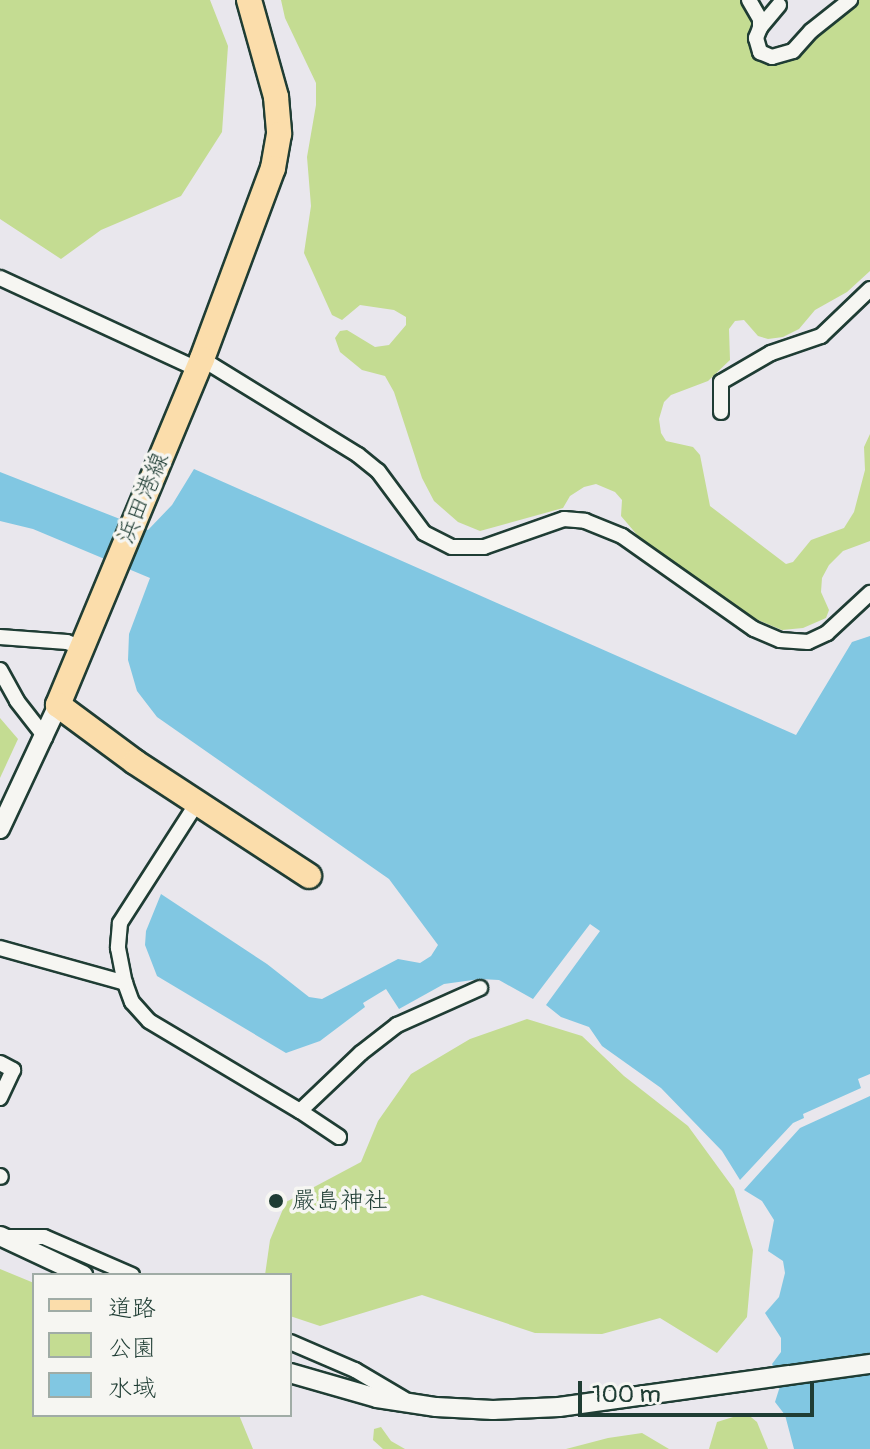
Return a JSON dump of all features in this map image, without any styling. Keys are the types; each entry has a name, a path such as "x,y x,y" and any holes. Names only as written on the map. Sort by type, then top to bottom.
{"main road":[{"name":"浜田港線","path":"58,705 200,364 261,205 279,134 276,97 268,59 249,0"},
{"path":"58,705 197,803 309,876"}],"street":[{"path":"749,0 760,19 760,28"},
{"path":"779,5 760,28 756,38 760,52 777,57 793,51 811,31 850,0"},
{"path":"0,278 200,364 358,455 378,471 424,533 452,547 484,547 564,519 585,521 622,536 731,614 780,640 808,642 827,633 870,593"},
{"path":"721,412 721,382 771,353 821,336 870,289"},
{"path":"0,637 67,642 82,648"},
{"path":"0,670 17,701 45,737"},
{"path":"0,829 58,705"},
{"path":"197,803 124,912 118,948 132,1002 149,1021 339,1137"},
{"path":"0,948 125,983"},
{"path":"300,1111 361,1053 397,1025 480,988"},
{"path":"0,1063 13,1070 0,1098"},
{"path":"2,1236 79,1273"},
{"path":"2,1236 44,1237 127,1273"},
{"path":"292,1343 355,1370 411,1403"},
{"path":"292,1374 353,1392 411,1403 457,1409 528,1409 870,1364"}],"green space":[{"path":"0,0 210,0 228,46 222,132 181,196 101,230 61,259 0,219"},
{"path":"281,0 743,0 755,20 749,32 752,53 775,63 794,59 812,36 854,0 870,0 870,271 847,292 815,310 799,329 783,337 768,339 758,336 744,320 735,321 729,329 730,360 708,381 671,395 664,402 659,419 666,441 693,447 700,455 710,506 786,564 793,562 811,540 844,528 854,512 865,470 864,447 870,434 870,541 843,551 829,565 822,578 821,592 829,610 826,618 803,628 782,630 729,608 676,572 644,543 621,516 622,500 615,492 596,484 570,496 563,508 480,531 458,522 434,501 422,478 394,392 385,376 362,370 340,352 335,338 340,331 347,330 375,347 389,345 406,325 406,317 394,310 360,305 342,320 332,315 304,253 311,206 307,157 316,105 316,83 285,18"},
{"path":"0,718 18,739 0,778"},
{"path":"527,1019 582,1036 624,1076 688,1126 734,1189 753,1250 747,1317 717,1353 660,1318 602,1334 535,1333 422,1295 320,1326 292,1317 292,1273 265,1273 270,1240 286,1202 361,1162 378,1121 411,1074 470,1039"},
{"path":"0,1269 32,1282 32,1417 240,1417 253,1449 0,1449"},
{"path":"746,1413 757,1422 768,1449 709,1449 717,1422"},
{"path":"381,1427 391,1441 405,1449 383,1449 373,1440 374,1429"},
{"path":"642,1433 669,1449 566,1449 608,1438"}],"water":[{"path":"194,469 796,735 852,642 870,636 870,1074 858,1079 861,1088 803,1114 804,1118 793,1123 740,1180 722,1151 661,1088 602,1046 589,1027 561,1017 546,1005 600,931 590,924 533,999 499,980 480,979 444,984 399,1009 386,989 363,1003 365,1007 320,1041 286,1053 157,976 145,945 146,931 161,894 267,964 309,997 322,999 398,959 420,963 431,956 438,945 389,879 157,717 137,691 128,660 129,634 150,578 33,529 0,521 0,472 148,530 172,505"},
{"path":"870,1096 870,1449 794,1449 785,1415 775,1402 781,1383 772,1364 781,1352 781,1338 765,1313 779,1297 785,1273 783,1261 768,1251 774,1220 762,1201 744,1190 800,1128"}],"place":[{"name":"嚴島神社","path":"276,1201"}]}
